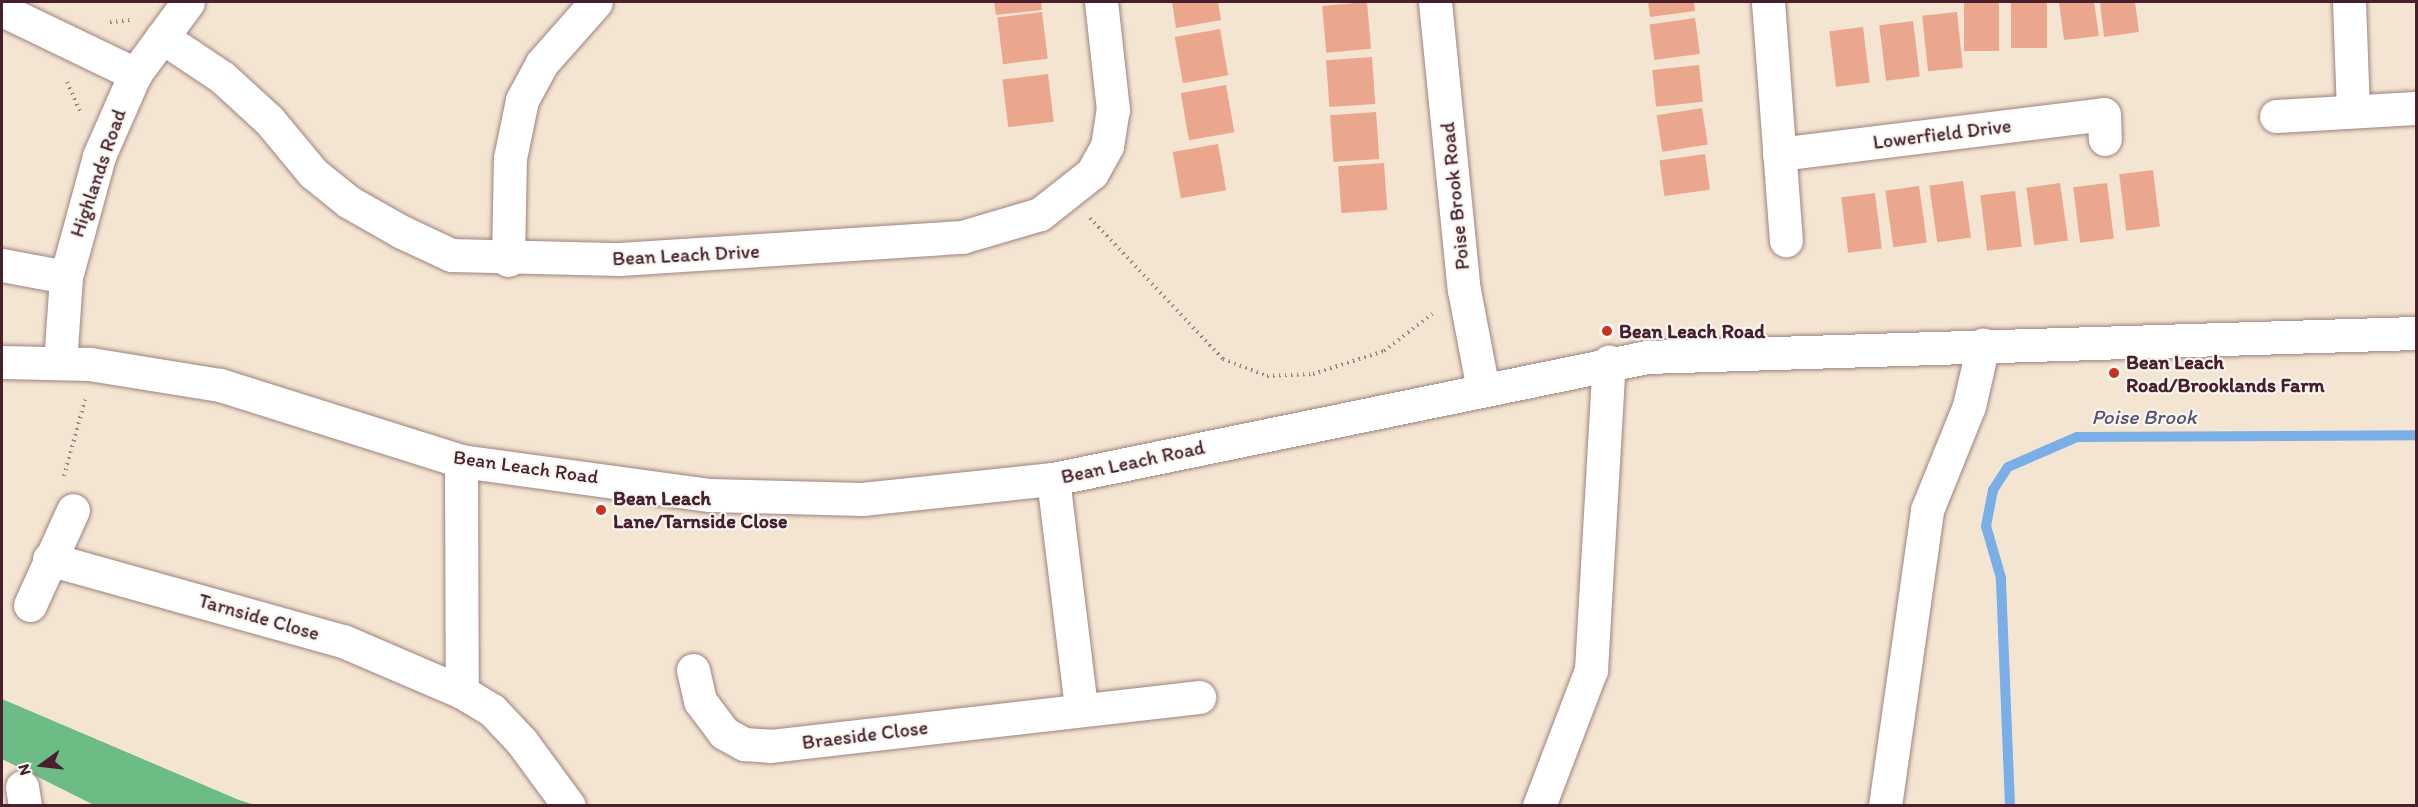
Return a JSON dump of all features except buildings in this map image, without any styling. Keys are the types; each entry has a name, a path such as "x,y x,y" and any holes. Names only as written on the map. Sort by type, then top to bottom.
{"street":[{"name":"Highlands Road","path":"75,364 66,277 99,156 135,74 188,2"},
{"path":"508,260 510,158 522,100 542,63 596,2"},
{"name":"Bean Leach Drive","path":"162,37 222,77 269,120 313,173 349,202 451,255 508,260 620,260 962,237 1004,229 1069,196 1092,173 1107,146 1113,110 1101,2"},
{"name":"Poise Brook Road","path":"1435,2 1464,290 1484,390"},
{"path":"1768,2 1786,240"},
{"path":"2349,2 2353,111"},
{"path":"2,10 135,74"},
{"path":"2276,116 2416,108"},
{"name":"Lowerfield Drive","path":"1779,154 2104,114"},
{"path":"2,265 66,277"},
{"name":"Bean Leach Road","path":"2,362 75,364 220,385 461,461 710,495 862,498 1053,479 1609,362 1983,345 2416,333"},
{"path":"1885,806 1927,510 1969,406 1983,345"},
{"path":"1539,806 1591,670 1609,362"},
{"path":"461,461 462,692"},
{"path":"1053,479 1081,708"},
{"path":"30,605 73,510"},
{"name":"Tarnside Close","path":"49,559 343,641 462,692 492,710 522,742 569,806"},
{"name":"Braeside Close","path":"696,670 709,717 724,733 761,746 1081,708 1199,697"}],"path":[{"path":"43,30 99,156"},
{"path":"1069,196 1223,358 1267,376 1313,374 1384,351 1464,290"},
{"path":"73,510 58,491 74,450 75,364"}],"green space":[{"path":"2,699 255,805 94,805 2,759"}],"waterway":[{"name":"Poise Brook","path":"2010,806 2001,578 1986,526 1993,490 2008,467 2077,437 2416,435"}],"place":[{"name":"Bean Leach Road","path":"1607,331"},
{"name":"Bean Leach Road/Brooklands Farm","path":"2114,373"},
{"name":"Bean Leach Lane/Tarnside Close","path":"601,510"}]}
